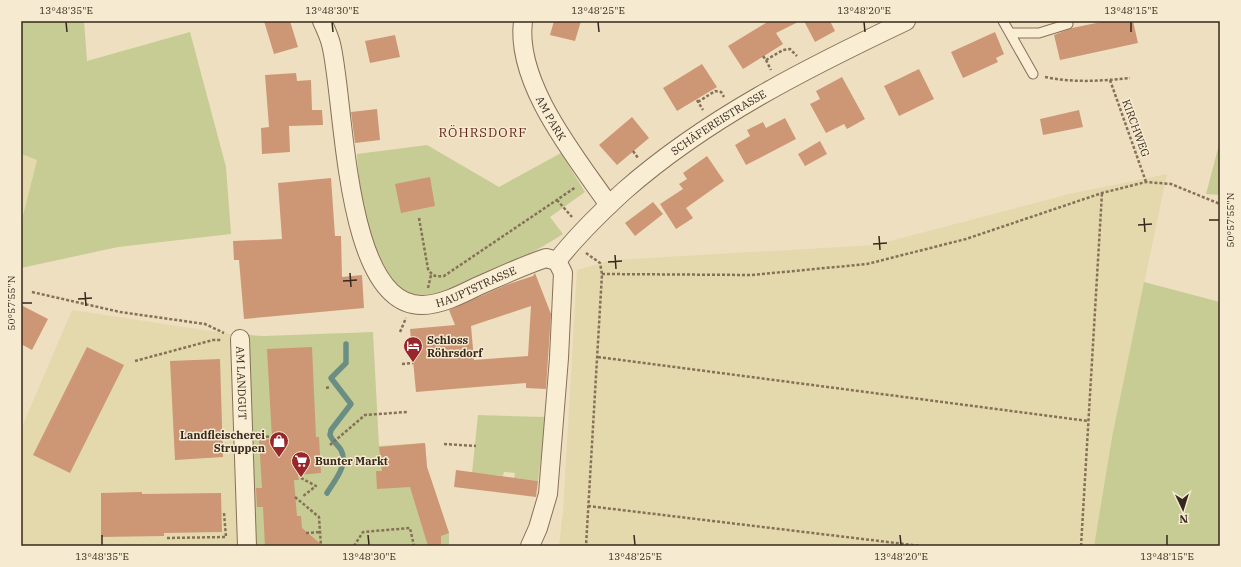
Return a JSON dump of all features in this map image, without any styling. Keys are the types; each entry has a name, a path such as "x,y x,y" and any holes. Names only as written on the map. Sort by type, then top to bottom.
{"street":[{"name":"HAUPTSTRASSE","path":"322,21 331,44 344,137 359,226 371,264 393,295 403,302 422,306 447,300 546,258 557,261"},
{"name":"AM PARK","path":"523,21 522,30 525,60 532,81 553,121 609,205"},
{"name":"SCHÄFEREISTRASSE","path":"557,261 571,242 609,205 648,171 711,124 806,70 906,21"},
{"path":"530,546 538,528 548,494 559,358 563,273 557,261"},
{"name":"AM LANDGUT","path":"240,340 247,546"}],"lane":[{"path":"1003,21 1033,74"},
{"path":"1010,33 1039,33 1068,24"}],"path":[{"path":"763,56 767,62 783,50 790,49 800,59 806,70"},
{"path":"1033,74 1062,80 1110,80 1130,78"},
{"name":"KIRCHWEG","path":"1110,80 1146,182"},
{"path":"702,109 698,101 716,91"},
{"path":"419,218 428,269 431,274 444,276 580,184 594,182"},
{"path":"602,274 752,275 867,264 966,239 1102,193 1146,182 1171,184 1220,204"},
{"path":"1081,546 1102,193"},
{"path":"558,200 564,209"},
{"path":"571,242 600,263 602,274 586,546"},
{"path":"428,285 431,274"},
{"path":"32,292 120,312 205,324"},
{"path":"135,361 213,340"},
{"path":"598,357 1088,421"},
{"path":"402,364 413,364"},
{"path":"330,445 365,415 407,412"},
{"path":"262,438 281,436 281,439"},
{"path":"444,444 476,446"},
{"path":"302,478 316,486 302,497"},
{"path":"295,497 319,517 321,546"},
{"path":"588,506 921,546"},
{"path":"168,538 226,537 224,513 222,513"},
{"path":"354,546 363,532 410,528 414,546"},
{"path":"306,533 320,532"}],"shaded area":[{"path":"21,154 37,160 21,223"},
{"path":"1167,174 1112,437 1094,546 559,546 563,511 577,270 612,260 875,245 1069,194"},
{"path":"72,310 231,334 239,546 21,546 21,429"}],"green space":[{"path":"21,21 84,21 87,61 190,32 226,167 231,234 118,247 21,268 21,223 37,160 21,154"},
{"path":"1220,141 1220,195 1206,194"},
{"path":"427,145 499,187 561,153 585,192 550,217 563,234 550,242 512,263 467,283 445,291 427,294 413,294 400,287 388,273 379,254 365,211 357,154"},
{"path":"1144,282 1220,302 1220,546 1094,546 1112,437"},
{"path":"373,332 379,446 425,443 427,467 449,533 449,546 239,546 231,334 264,336"},
{"path":"478,415 546,417 538,481 514,478 515,473 504,472 503,476 472,473"}],"building":[{"path":"264,21 290,21 298,47 274,54"},
{"path":"554,21 581,21 575,41 550,35"},
{"path":"769,21 800,21 776,33 783,44 743,69 728,46"},
{"path":"804,21 830,21 835,31 815,42"},
{"path":"1106,21 1133,21 1138,43 1060,60 1054,35 1072,28"},
{"path":"995,32 1004,54 996,58 998,62 963,78 951,52"},
{"path":"395,35 400,57 370,63 365,41"},
{"path":"702,64 717,87 677,111 663,88"},
{"path":"919,69 934,99 899,116 884,86"},
{"path":"296,73 297,81 311,80 312,110 322,110 323,125 289,126 290,152 262,154 261,128 269,127 265,75"},
{"path":"842,77 865,119 847,129 844,124 826,133 810,104 820,99 816,91"},
{"path":"377,109 380,140 355,143 351,112"},
{"path":"1079,110 1083,127 1043,135 1040,119"},
{"path":"632,117 649,138 617,165 599,145"},
{"path":"785,118 796,139 746,165 735,145 750,136 747,130 763,122 766,128"},
{"path":"820,141 827,154 805,166 798,154"},
{"path":"707,156 724,181 686,208 693,218 676,229 660,204 683,189 679,184 687,179 683,173"},
{"path":"430,177 435,206 401,213 395,184"},
{"path":"331,178 335,236 341,236 342,277 362,275 364,308 244,319 239,260 234,260 233,241 282,239 278,183"},
{"path":"653,202 663,214 635,236 625,223"},
{"path":"535,273 551,314 546,389 526,388 526,383 416,392 410,329 455,325 449,310 506,285 533,276","holes":["531,306 528,356 474,360 471,326"]},
{"path":"21,305 48,319 32,350 21,344"},
{"path":"87,347 124,365 70,473 33,455"},
{"path":"312,347 316,437 319,437 321,473 298,475 299,480 294,480 297,516 301,516 302,528 323,546 265,546 263,507 257,507 256,488 262,488 259,440 272,439 267,349"},
{"path":"220,359 223,457 175,460 170,361"},
{"path":"425,443 427,467 449,533 441,536 441,546 428,546 410,487 377,489 376,471 382,471 379,447"},
{"path":"456,470 538,481 536,497 454,487"},
{"path":"142,492 142,494 221,493 222,532 164,533 164,536 101,537 101,493"}],"waterway":[{"path":"327,493 340,473 343,461 341,450 330,435 331,430 351,404 331,378 346,363 346,344"}],"place":[{"name":"Schloss Röhrsdorf","path":"413,363"},
{"name":"Landfleischerei Struppen","path":"279,458"},
{"name":"Bunter Markt","path":"301,478"}],"district":[{"name":"RÖHRSDORF","path":"483,132"}]}
